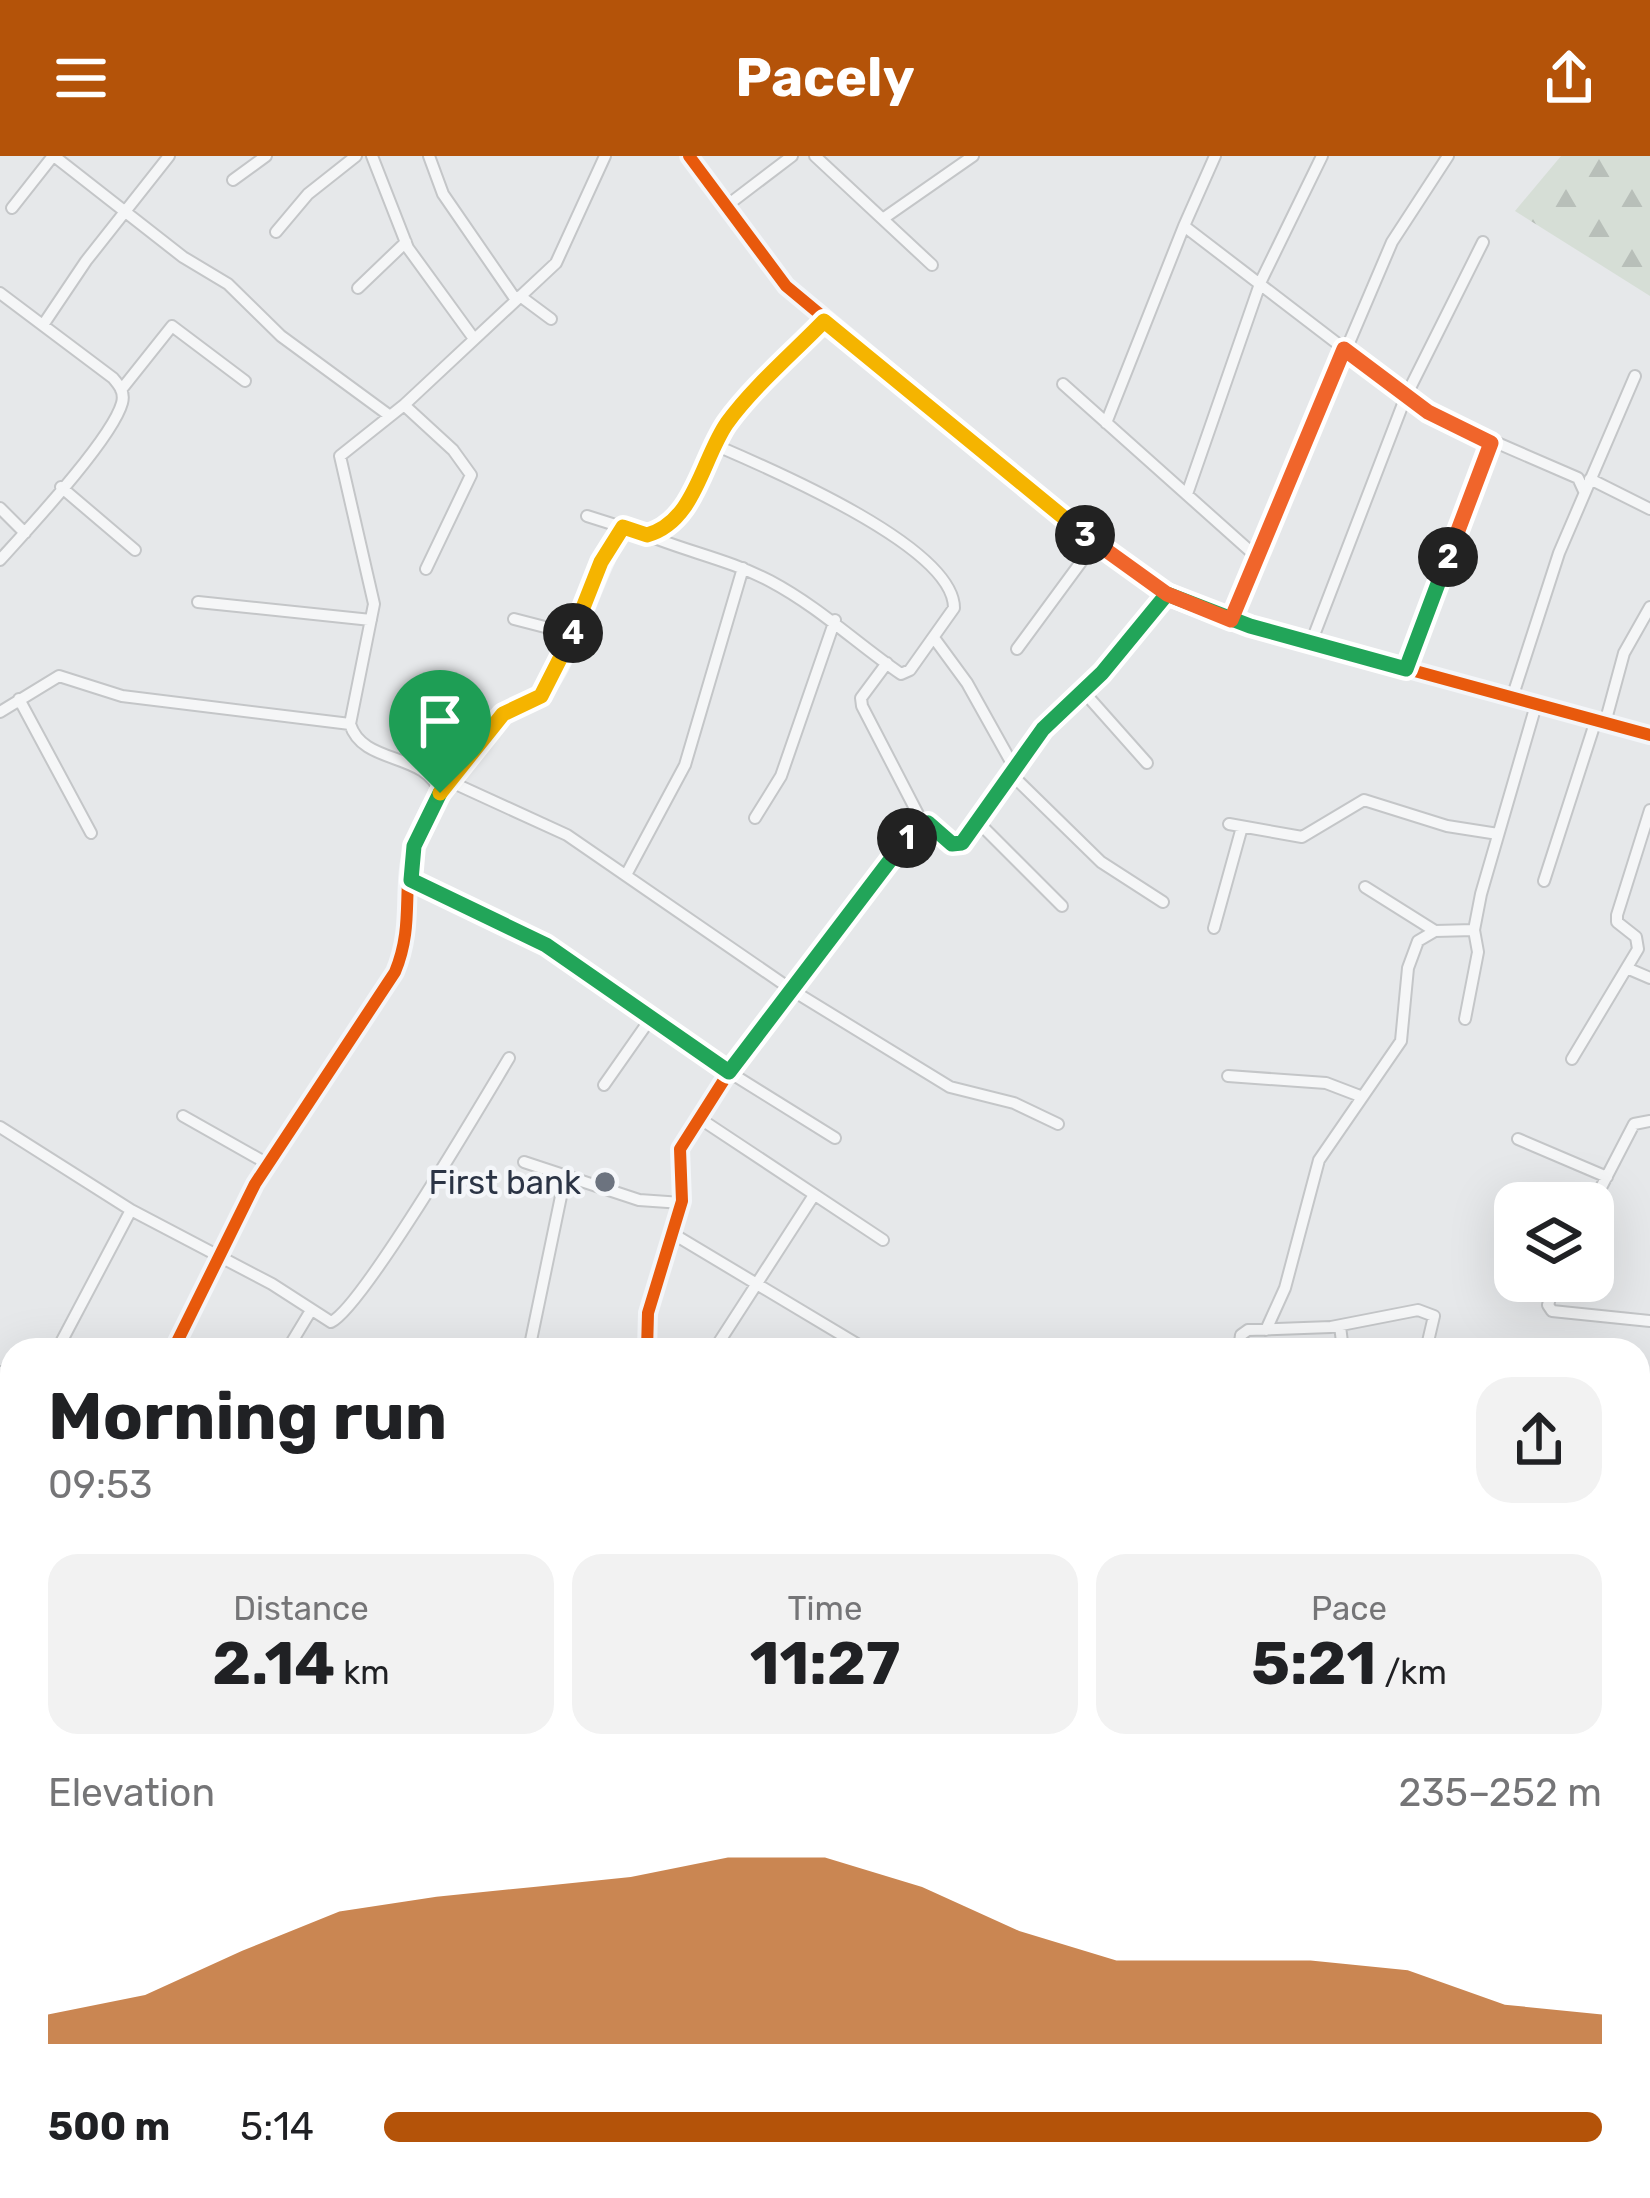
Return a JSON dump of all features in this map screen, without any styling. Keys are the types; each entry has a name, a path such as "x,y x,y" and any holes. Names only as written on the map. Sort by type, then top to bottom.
{"street":[{"path":"12,208 54,156 228,284 281,336 321,361 374,409 390,416"},
{"path":"43,325 170,156"},
{"path":"233,181 266,156"},
{"path":"276,232 308,194 356,156"},
{"path":"372,156 406,242 472,336"},
{"path":"429,156 443,194 518,298 550,319"},
{"path":"440,793 428,775 361,743 350,724 371,620 371,581 340,456 404,405 566,249 605,156"},
{"path":"689,156 755,251 824,321 1095,543 1167,594 1231,620 1650,735"},
{"path":"725,207 792,156"},
{"path":"815,156 932,265"},
{"path":"884,218 974,156"},
{"path":"1106,423 1215,156"},
{"path":"1187,494 1262,288 1322,156"},
{"path":"1231,620 1392,242 1448,156"},
{"path":"1184,226 1406,396 1491,443 1650,508"},
{"path":"358,288 406,242"},
{"path":"1311,643 1406,396 1483,242"},
{"path":"0,293 121,390"},
{"path":"647,535 667,526 684,506 727,424 824,321"},
{"path":"0,560 122,405 121,390 172,326 245,381"},
{"path":"1512,698 1586,480 1635,376"},
{"path":"1063,385 1259,559"},
{"path":"404,405 471,475 425,569"},
{"path":"1406,669 1491,443"},
{"path":"587,516 743,568 835,620 906,673 934,638 955,599 906,547 807,483 716,445"},
{"path":"61,487 135,550"},
{"path":"0,508 25,533"},
{"path":"177,1338 215,1256 268,1164 395,972 407,941 414,846 440,793 503,714 541,696 601,562 623,527"},
{"path":"1017,649 1095,543"},
{"path":"626,875 685,765 743,568"},
{"path":"887,663 861,698 862,706 922,823 952,844 962,843 1043,729 1083,691 1167,594"},
{"path":"198,602 371,620"},
{"path":"1544,880 1624,652 1650,607"},
{"path":"514,620 572,634"},
{"path":"755,818 782,776 835,620"},
{"path":"934,638 967,683 1013,771 1100,862 1163,902"},
{"path":"0,712 59,676 122,696 350,724"},
{"path":"1083,691 1147,763"},
{"path":"19,698 92,833"},
{"path":"1465,1018 1478,952 1474,930 1536,705"},
{"path":"449,781 553,827 795,992 950,1087 1014,1103 1058,1124"},
{"path":"1214,928 1236,825 1302,837 1364,800 1447,826 1498,834"},
{"path":"1572,1059 1629,969 1640,943 1617,922 1617,915 1650,810"},
{"path":"978,822 1062,906"},
{"path":"647,1338 649,1313 682,1203 677,1161 699,1118 729,1072 922,823"},
{"path":"411,880 546,945 729,1072 835,1138"},
{"path":"1366,886 1436,931"},
{"path":"1266,1330 1285,1288 1319,1160 1401,1041 1408,968 1418,941 1436,931 1474,930"},
{"path":"1629,969 1650,979"},
{"path":"604,1084 651,1018"},
{"path":"0,1127 131,1210 272,1284 331,1322 348,1309 509,1058"},
{"path":"1228,1076 1326,1083 1360,1096"},
{"path":"183,1116 268,1164"},
{"path":"699,1118 883,1240"},
{"path":"1604,1182 1634,1124 1650,1121"},
{"path":"1518,1139 1607,1177"},
{"path":"524,1162 639,1200 682,1203"},
{"path":"531,1338 565,1177"},
{"path":"722,1338 814,1195"},
{"path":"63,1338 131,1210"},
{"path":"674,1235 847,1338"},
{"path":"1549,1302 1552,1311 1650,1321"},
{"path":"1240,1338 1266,1330 1340,1326 1428,1311 1434,1324 1430,1338"},
{"path":"294,1338 310,1312"},
{"path":"1340,1326 1342,1338"}],"green space":[{"path":"1561,156 1650,156 1650,296 1515,211"}],"cycle path":[{"path":"689,156 786,286 1095,543 1167,594 1250,626 1650,735"},
{"path":"179,1338 255,1184 395,972 405,938 410,861 429,810 489,728 548,686 623,527"},
{"path":"647,1338 648,1313 682,1201 680,1149 729,1072 918,826 928,823 952,843 962,843 1044,729 1102,673 1167,594"}],"place":[{"name":"First bank","path":"605,1182"}],"route":[{"path":"440,793 414,846 411,880 483,919 546,945 729,1072 795,992 913,831 928,823 952,844 962,843 1043,729 1131,642 1167,594 1207,612 1231,620 1250,626 1406,669 1491,443 1428,412 1344,349 1268,541 1231,620 1167,594 1095,543 824,321 727,424 684,506 667,526 647,535 623,527 601,562 550,684 531,703 503,714 440,793"}]}
